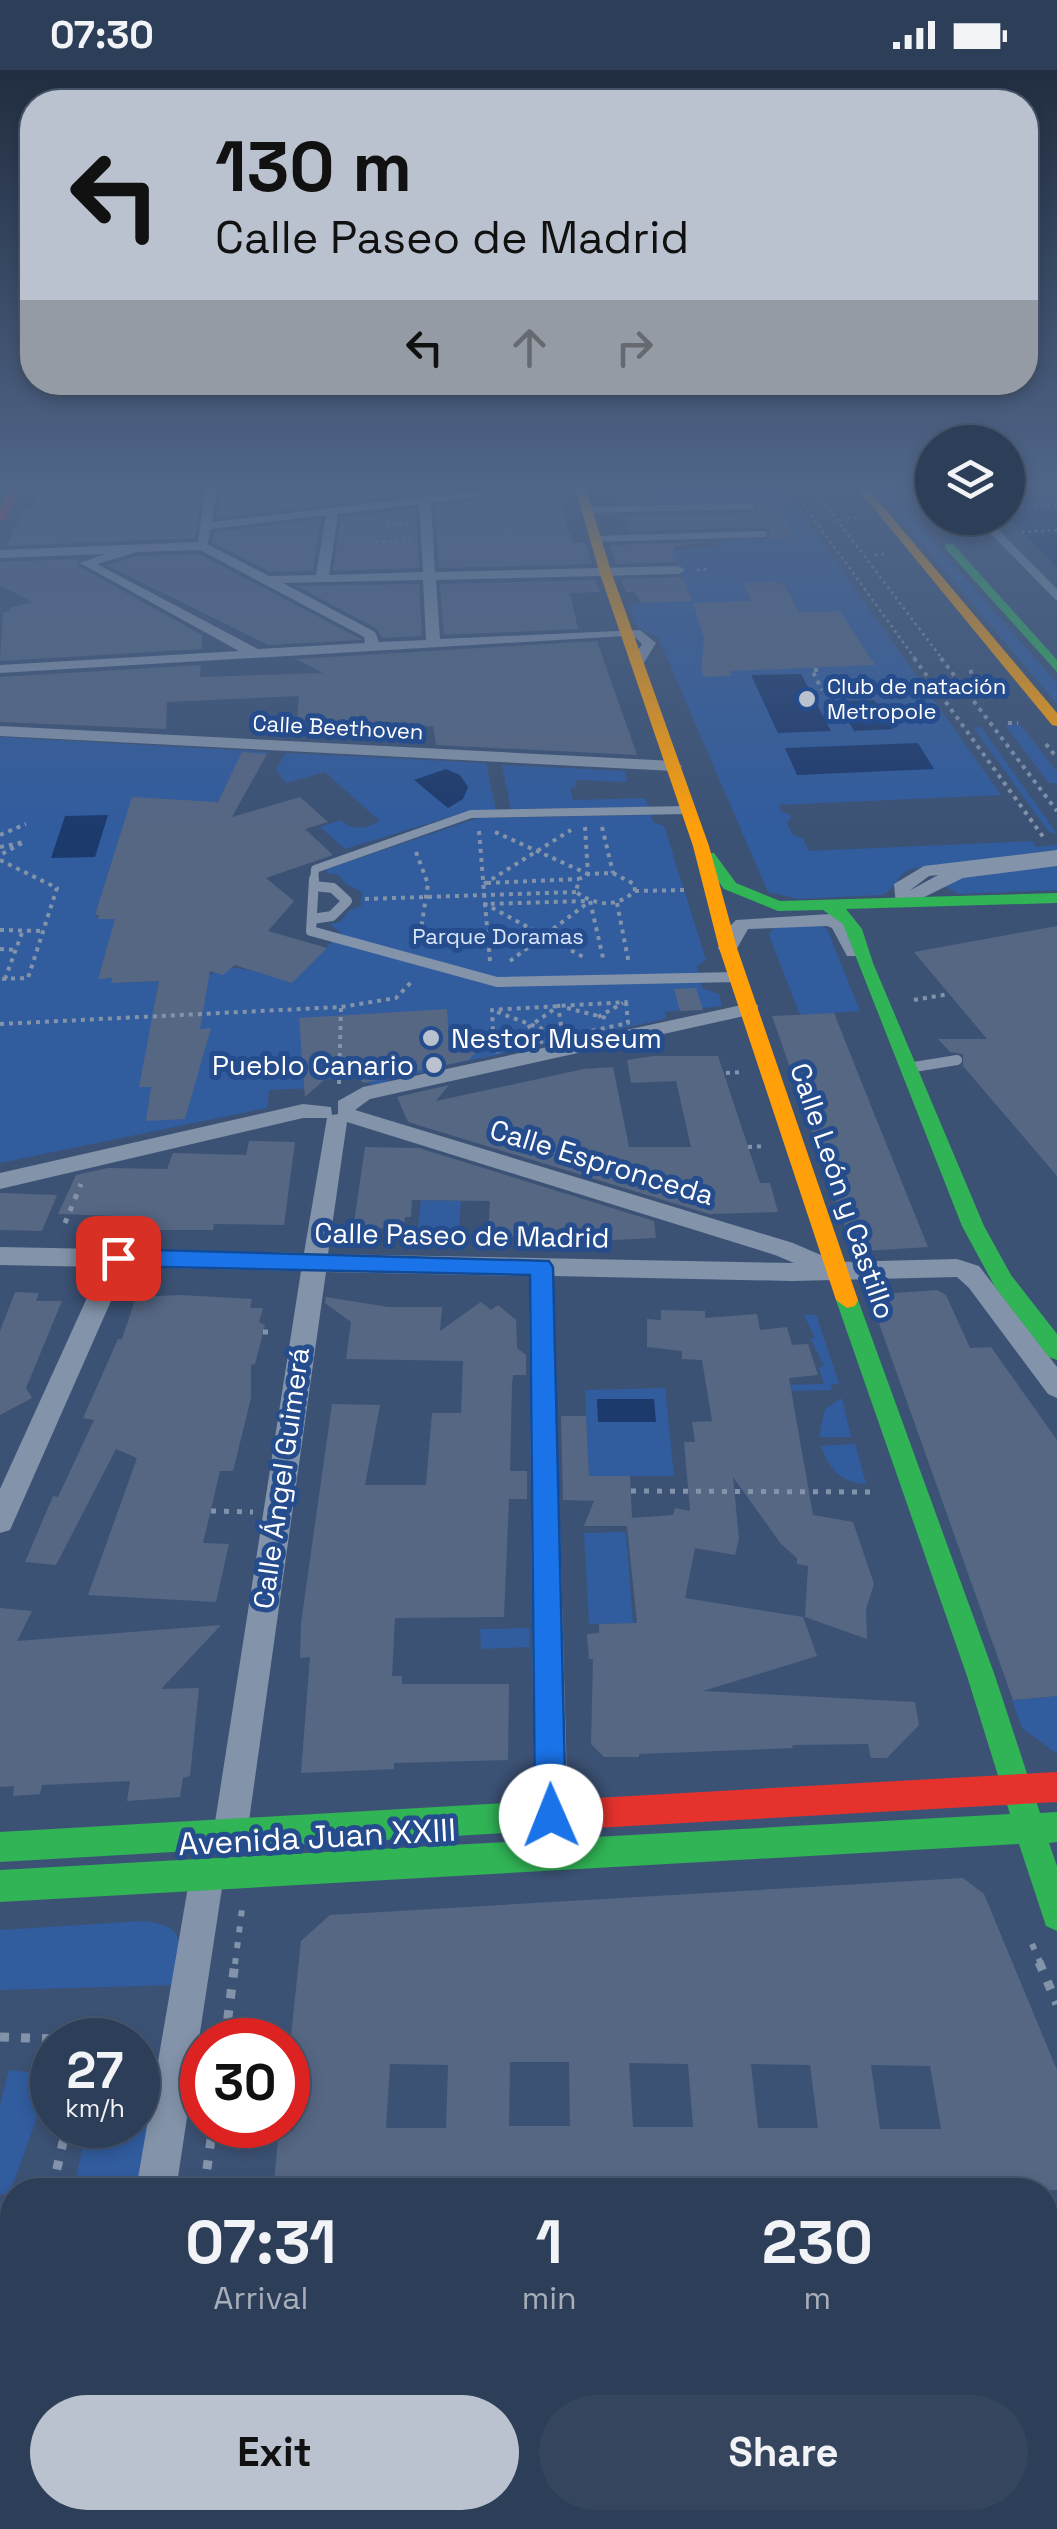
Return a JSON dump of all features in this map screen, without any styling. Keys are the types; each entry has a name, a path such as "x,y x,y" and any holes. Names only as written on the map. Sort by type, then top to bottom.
{"main road":[{"name":"Calle León y Castillo","path":"614,598 674,766 728,948 837,1271 958,1609 1057,1915"},
{"path":"954,598 1057,722"},
{"path":"999,598 1057,668"},
{"path":"700,846 723,880 742,893 778,906 1057,898"},
{"path":"854,922 862,910 876,902"},
{"path":"829,906 844,912 854,922 864,964 973,1226 1003,1281 1057,1350"},
{"name":"Avenida Juan XXIII","path":"0,1846 1057,1788"},
{"name":"Avenida Juan XXIII","path":"0,1886 1057,1827"}],"street":[{"path":"151,598 256,654"},
{"path":"300,598 370,635 373,647"},
{"path":"431,598 434,643"},
{"path":"0,670 625,632"},
{"name":"Calle Beethoven","path":"0,730 674,766"},
{"path":"902,901 930,891 940,880 960,873 1057,858"},
{"path":"728,948 734,930 742,924 830,920 840,925 864,964"},
{"path":"0,1181 303,1111 338,1114 363,1094 751,1008"},
{"name":"Calle Ángel Guimerá","path":"230,1835 312,1262 338,1114"},
{"name":"Calle Espronceda","path":"338,1114 784,1249 837,1271"},
{"name":"Calle Paseo de Madrid","path":"0,1256 837,1271 957,1268 970,1272 978,1281 1057,1388"},
{"path":"0,1521 118,1258"},
{"path":"542,1267 551,1816"},
{"path":"158,2178 207,1875"}],"lane":[{"path":"688,810 471,814 315,869 311,931 497,982 740,977"},
{"path":"312,919 340,912 347,901 334,888 314,886"},
{"path":"908,1068 957,1060"}],"path":[{"path":"871,598 1044,839 1057,838"},
{"path":"896,598 1057,811"},
{"path":"818,670 812,670 822,690"},
{"path":"968,670 977,670"},
{"path":"1008,723 1018,722"},
{"path":"484,884 585,822 588,874"},
{"path":"0,835 26,824"},
{"path":"491,974 478,825 588,874 623,875 634,884 635,891"},
{"path":"0,846 24,842 1,862 57,888 28,978 3,979 23,930"},
{"path":"0,1024 341,1008 396,998 419,973 428,897 428,878 422,860 408,842"},
{"path":"484,884 580,879 588,874"},
{"path":"576,892 580,879"},
{"path":"485,904 617,903 635,891 685,890"},
{"path":"362,900 576,892 590,901 606,970 485,904"},
{"path":"504,965 590,901"},
{"path":"617,903 630,968 618,969"},
{"path":"0,930 43,930"},
{"path":"0,949 16,950"},
{"path":"0,968 10,965"},
{"path":"554,981 563,1036"},
{"path":"914,1000 949,994"},
{"path":"492,1010 626,1002"},
{"path":"492,1010 563,1036 626,1002"},
{"path":"626,1002 628,1023"},
{"path":"494,1052 558,1006 628,1023"},
{"path":"340,1078 341,1008"},
{"path":"492,1010 494,1052"},
{"path":"494,1052 628,1023"},
{"path":"726,1073 741,1072"},
{"path":"748,1146 764,1146"},
{"path":"65,1224 84,1177"},
{"path":"264,1332 284,1332"},
{"path":"630,1491 872,1492"},
{"path":"211,1511 254,1512"},
{"path":"227,2018 247,1873"},
{"path":"0,2037 30,2038"},
{"path":"55,2178 61,2148"},
{"path":"206,2178 210,2148"}],"green space":[{"path":"691,598 861,598 1001,795 779,805 781,811 792,816 787,823 792,834 803,839 809,851 1032,841 1036,847 1057,845 1057,850 910,869 882,895 799,899 768,892 658,637 638,628 629,603 692,601"},
{"path":"968,598 982,598 1057,683 1057,704"},
{"path":"1020,724 1057,772 1057,783 1049,783 1005,725"},
{"path":"973,727 981,727 1057,834 1049,832"},
{"name":"Parque Doramas","path":"0,737 268,752 244,795 217,801 99,902 95,915 99,919 115,919 113,925 120,946 107,947 98,978 112,978 112,983 171,981 157,990 155,1003 164,1007 223,969 249,970 292,982 341,933 330,924 340,922 349,911 361,906 362,892 346,884 339,875 326,873 327,869 478,818 651,815 653,822 664,826 706,960 697,966 702,988 719,994 722,1006 665,1012 666,1019 423,1073 387,1075 388,1082 371,1085 360,1077 322,1080 310,1088 269,1090 267,1108 0,1163"},
{"path":"286,753 486,763 496,810 469,811 345,849 320,827 341,820 360,828 380,821 325,772 286,783 276,769"},
{"path":"502,765 625,771 627,782 576,780 576,787 570,788 573,800 645,798 648,807 511,809"},
{"path":"1057,864 1057,890 958,894 945,886 952,878"},
{"path":"774,927 827,929 860,1011 800,1015 769,935"},
{"path":"421,1200 461,1201 458,1237 417,1236"},
{"path":"804,1315 816,1315 839,1384 831,1384 832,1390 738,1392 737,1386 824,1384 819,1368 824,1366"},
{"path":"665,1388 674,1476 589,1476 585,1390"},
{"path":"842,1398 851,1437 819,1437 825,1409"},
{"path":"855,1444 866,1484 837,1473 821,1446"},
{"path":"626,1532 633,1623 589,1624 584,1533"},
{"path":"529,1628 530,1647 481,1649 480,1629"},
{"path":"1057,1696 1057,1754 1022,1728 1012,1700"},
{"path":"143,1921 176,1933 180,1949 175,1985 0,1990 0,1930"},
{"path":"9,2070 30,2072 30,2136 15,2178 0,2178 0,2105"},
{"path":"83,2148 149,2148 144,2178 76,2178"}],"shaded area":[{"path":"801,674 831,731 778,733 751,675"},
{"path":"874,700 893,729 854,731 837,701"},
{"path":"918,743 934,769 797,775 785,748"},
{"path":"446,769 460,775 468,787 463,799 448,808 414,780"},
{"path":"108,815 95,857 51,858 65,816"},
{"path":"597,1399 654,1399 656,1422 598,1422"}],"building":[{"path":"25,598 135,598 202,635 202,649 0,661 3,613 33,602"},
{"path":"173,598 282,598 361,639 268,645"},
{"path":"319,598 420,598 422,636 382,638 377,629"},
{"path":"441,598 571,598 578,629 444,635"},
{"path":"638,598 692,598 693,601 642,603"},
{"path":"750,598 791,598 799,612 840,611 875,665 730,671 732,676 706,677 701,672 704,638 693,603 751,601"},
{"path":"597,641 637,755 436,745 433,726 296,731 299,696 167,702 166,729 0,722 0,677 201,665 200,677 323,673 296,659"},
{"path":"242,752 267,754 232,817 300,797 328,822 305,829 333,855 266,878 294,901 268,931 327,948 292,983 235,965 223,975 210,971 200,1029 211,1028 185,1119 146,1121 151,1087 139,1087 159,981 111,983 112,978 98,979 115,919 98,919 99,915 95,915 132,797 218,802"},
{"path":"1057,926 1057,1176 963,1066 963,1054 950,1052 938,1039 987,1039 914,952"},
{"path":"696,988 703,1010 680,1011 674,989"},
{"path":"447,1009 449,1035 484,1042 469,1060 364,1083 356,1077 325,1079 305,1097 299,1018"},
{"path":"834,1013 928,1247 864,1251 851,1243 772,1016"},
{"path":"718,1056 760,1183 770,1183 778,1212 709,1214 408,1122 397,1097 449,1085 436,1101 584,1069 613,1067 629,1147 691,1147 676,1081 631,1083 627,1060"},
{"path":"249,1141 295,1142 284,1225 214,1224 213,1230 112,1230 117,1216 58,1214 76,1175 108,1168 167,1169 173,1153 246,1155"},
{"path":"365,1147 419,1148 654,1221 656,1238 590,1241 573,1237 488,1236 490,1201 412,1200 411,1217 405,1217 404,1227 353,1230"},
{"path":"0,1193 57,1195 42,1231 0,1230"},
{"path":"937,1290 946,1295 970,1348 991,1347 1057,1440 1057,1696 1013,1700 869,1295"},
{"path":"15,1292 39,1293 36,1301 62,1301 26,1388 32,1398 0,1415 0,1331"},
{"path":"136,1297 252,1299 250,1308 263,1308 259,1322 265,1325 255,1364 251,1365 251,1398 233,1471 220,1471 203,1543 229,1544 216,1602 88,1595 137,1458 116,1449 56,1565 25,1562 53,1496 58,1497 94,1420 83,1418 118,1339 122,1339"},
{"path":"326,1297 388,1307 442,1307 440,1331 481,1302 491,1310 498,1305 516,1320 517,1348 526,1355 526,1375 513,1375 510,1471 527,1471 527,1499 509,1499 504,1617 395,1618 392,1676 402,1676 402,1684 509,1684 508,1760 394,1763 394,1769 301,1773 310,1657 300,1658 301,1623 332,1404 380,1405 365,1485 426,1485 432,1413 461,1413 463,1361 346,1359 351,1322 325,1303"},
{"path":"661,1310 705,1311 705,1318 757,1314 760,1330 787,1327 792,1345 808,1344 818,1375 789,1378 813,1515 853,1522 874,1584 866,1609 867,1639 805,1617 808,1566 797,1564 797,1558 781,1544 733,1477 739,1539 735,1555 695,1548 685,1598 803,1617 817,1656 703,1691 915,1702 919,1725 887,1758 871,1758 868,1744 604,1757 591,1744 593,1659 589,1659 587,1634 599,1633 599,1624 637,1623 627,1526 584,1526 594,1501 563,1500 561,1416 586,1416 589,1476 630,1476 632,1518 673,1515 675,1508 690,1511 684,1442 695,1442 692,1422 712,1421 702,1360 682,1359 682,1351 647,1347 647,1319 661,1320"},
{"path":"0,1608 32,1611 17,1641 221,1625 161,1689 199,1688 190,1776 183,1778 180,1797 127,1801 130,1781 42,1785 40,1794 13,1796 14,1786 0,1787"},
{"path":"963,1878 984,1894 1057,2070 1057,2178 274,2178 277,2148 310,2148 310,2018 293,2018 301,1941 330,1915","holes":["510,2062 569,2062 570,2126 509,2126","629,2063 688,2064 693,2127 633,2127","390,2064 448,2065 446,2128 386,2128","751,2064 810,2065 818,2128 758,2128","871,2065 930,2066 941,2129 880,2129"]}],"traffic: fast":[{"path":"995,598 1057,668"},
{"path":"708,856 730,886 778,906 1057,898"},
{"path":"829,906 845,916 854,929 864,963 973,1226 1003,1281 1057,1351"},
{"path":"847,1300 981,1676 1057,1915"},
{"path":"0,1847 524,1817"},
{"path":"0,1886 1057,1827"}],"traffic: slow":[{"path":"614,598 701,846 728,948 847,1300"},
{"path":"954,598 1057,722"}],"traffic: jam":[{"path":"524,1817 1057,1787"}],"place":[{"name":"Club de natación Metropole","path":"807,699"},
{"name":"Nestor Museum","path":"431,1038"},
{"name":"Pueblo Canario","path":"434,1065"}],"route":[{"path":"118,1258 542,1267 551,1816"}]}
